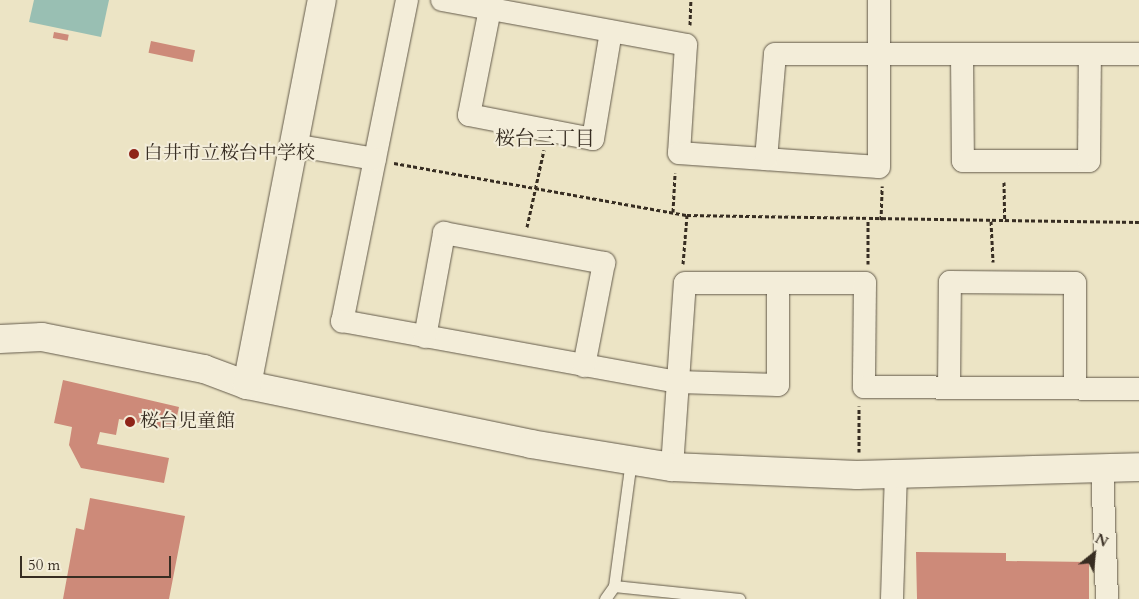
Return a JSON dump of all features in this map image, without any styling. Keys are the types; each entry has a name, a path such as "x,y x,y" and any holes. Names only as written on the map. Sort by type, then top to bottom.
{"street":[{"path":"246,385 322,0"},
{"path":"407,0 342,321 678,382 778,385 778,283"},
{"path":"442,0 686,45 678,153 879,167 879,0"},
{"path":"490,9 469,115 593,139 611,31"},
{"path":"766,159 775,54 1139,54"},
{"path":"962,54 963,161 1089,161 1090,55"},
{"path":"293,145 375,159"},
{"path":"425,337 444,233 604,263 584,366"},
{"path":"949,388 950,282 1076,283 1075,388"},
{"path":"672,467 685,283 865,283 864,388 1139,389"},
{"path":"0,339 42,337 204,369 246,385 531,444 672,467 771,474 896,474 1139,467"},
{"path":"1102,468 1107,599"},
{"path":"892,599 896,474"}],"lane":[{"path":"605,599 614,586 631,460"},
{"path":"614,586 739,599"}],"path":[{"path":"522,248 548,130"},
{"path":"673,212 678,153"},
{"path":"375,159 687,215 868,220 1139,222"},
{"path":"1004,161 1005,221"},
{"path":"879,167 882,176 881,220"},
{"path":"685,283 687,215"},
{"path":"865,283 868,220"},
{"path":"992,221 993,283"},
{"path":"859,458 860,400 864,388"}],"water":[{"path":"34,0 109,0 101,37 29,22"}],"building":[{"path":"54,32 69,35 68,41 53,38"},
{"path":"151,41 195,50 193,62 149,53"},
{"path":"63,380 179,407 174,430 119,419 116,435 100,432 97,444 169,458 164,483 81,468 69,445 72,427 54,423"},
{"path":"90,498 185,516 169,599 63,599 76,528 84,530"},
{"path":"916,552 1006,553 1006,561 1089,562 1089,599 917,599"}],"place":[{"name":"白井市立桜台中学校","path":"134,154"},
{"name":"桜台児童館","path":"130,422"}],"district":[{"name":"桜台三丁目","path":"545,138"}]}
